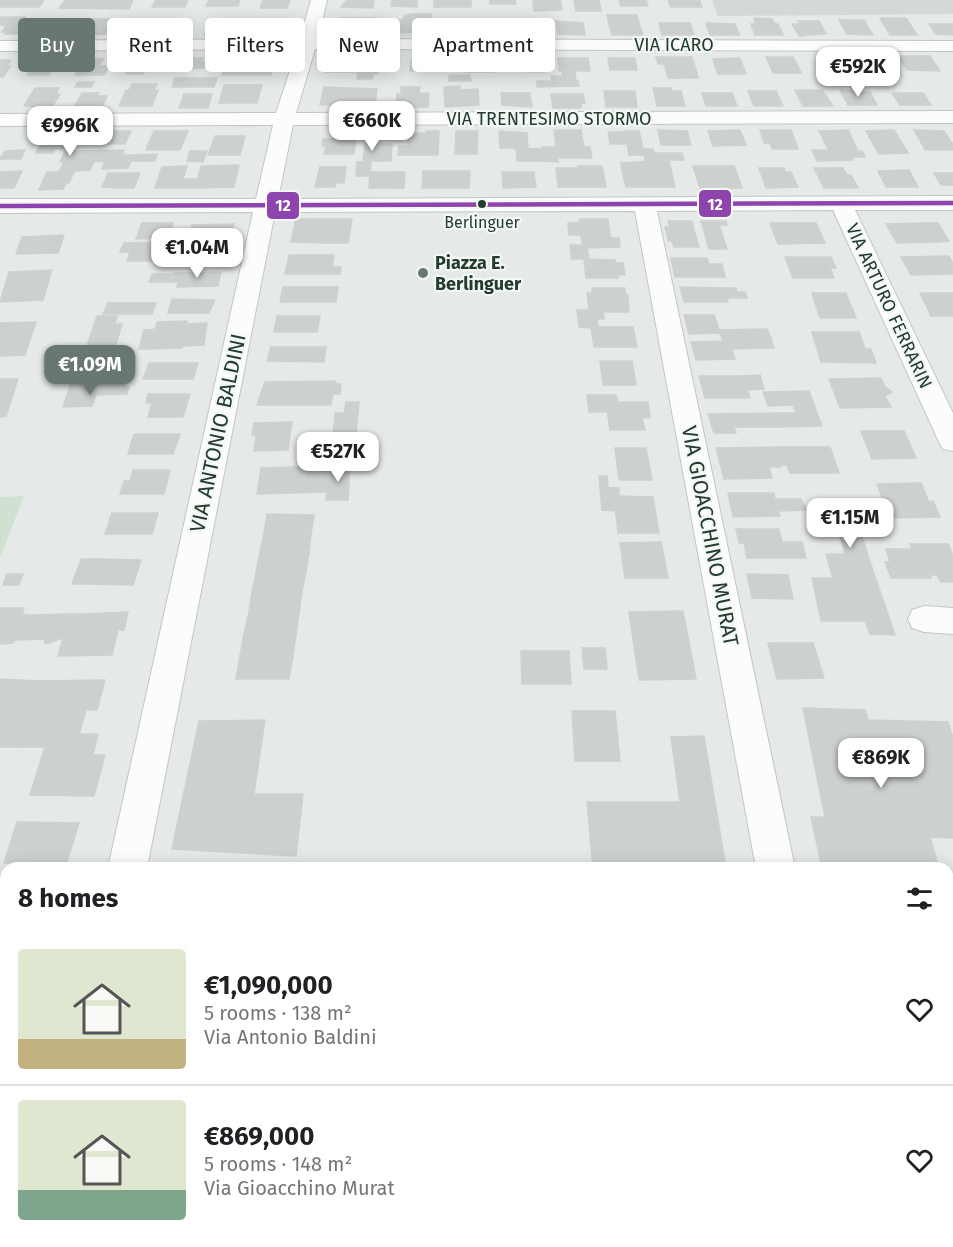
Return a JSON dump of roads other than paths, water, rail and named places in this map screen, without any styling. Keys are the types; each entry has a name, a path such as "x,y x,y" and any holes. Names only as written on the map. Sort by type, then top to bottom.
{"street":[{"name":"VIA ANTONIO BALDINI","path":"128,862 284,120 319,0"},
{"name":"VIA ICARO","path":"0,46 308,44 953,46"},
{"name":"VIA TRENTESIMO STORMO","path":"0,120 953,117"},
{"name":"VIA ARTURO FERRARIN","path":"841,203 953,441"},
{"path":"0,206 265,207 953,203"},
{"name":"VIA GIOACCHINO MURAT","path":"645,204 775,862"}],"place":[{"name":"Berlinguer","path":"482,204"},
{"name":"Piazza E. Berlinguer","path":"423,273"}]}
